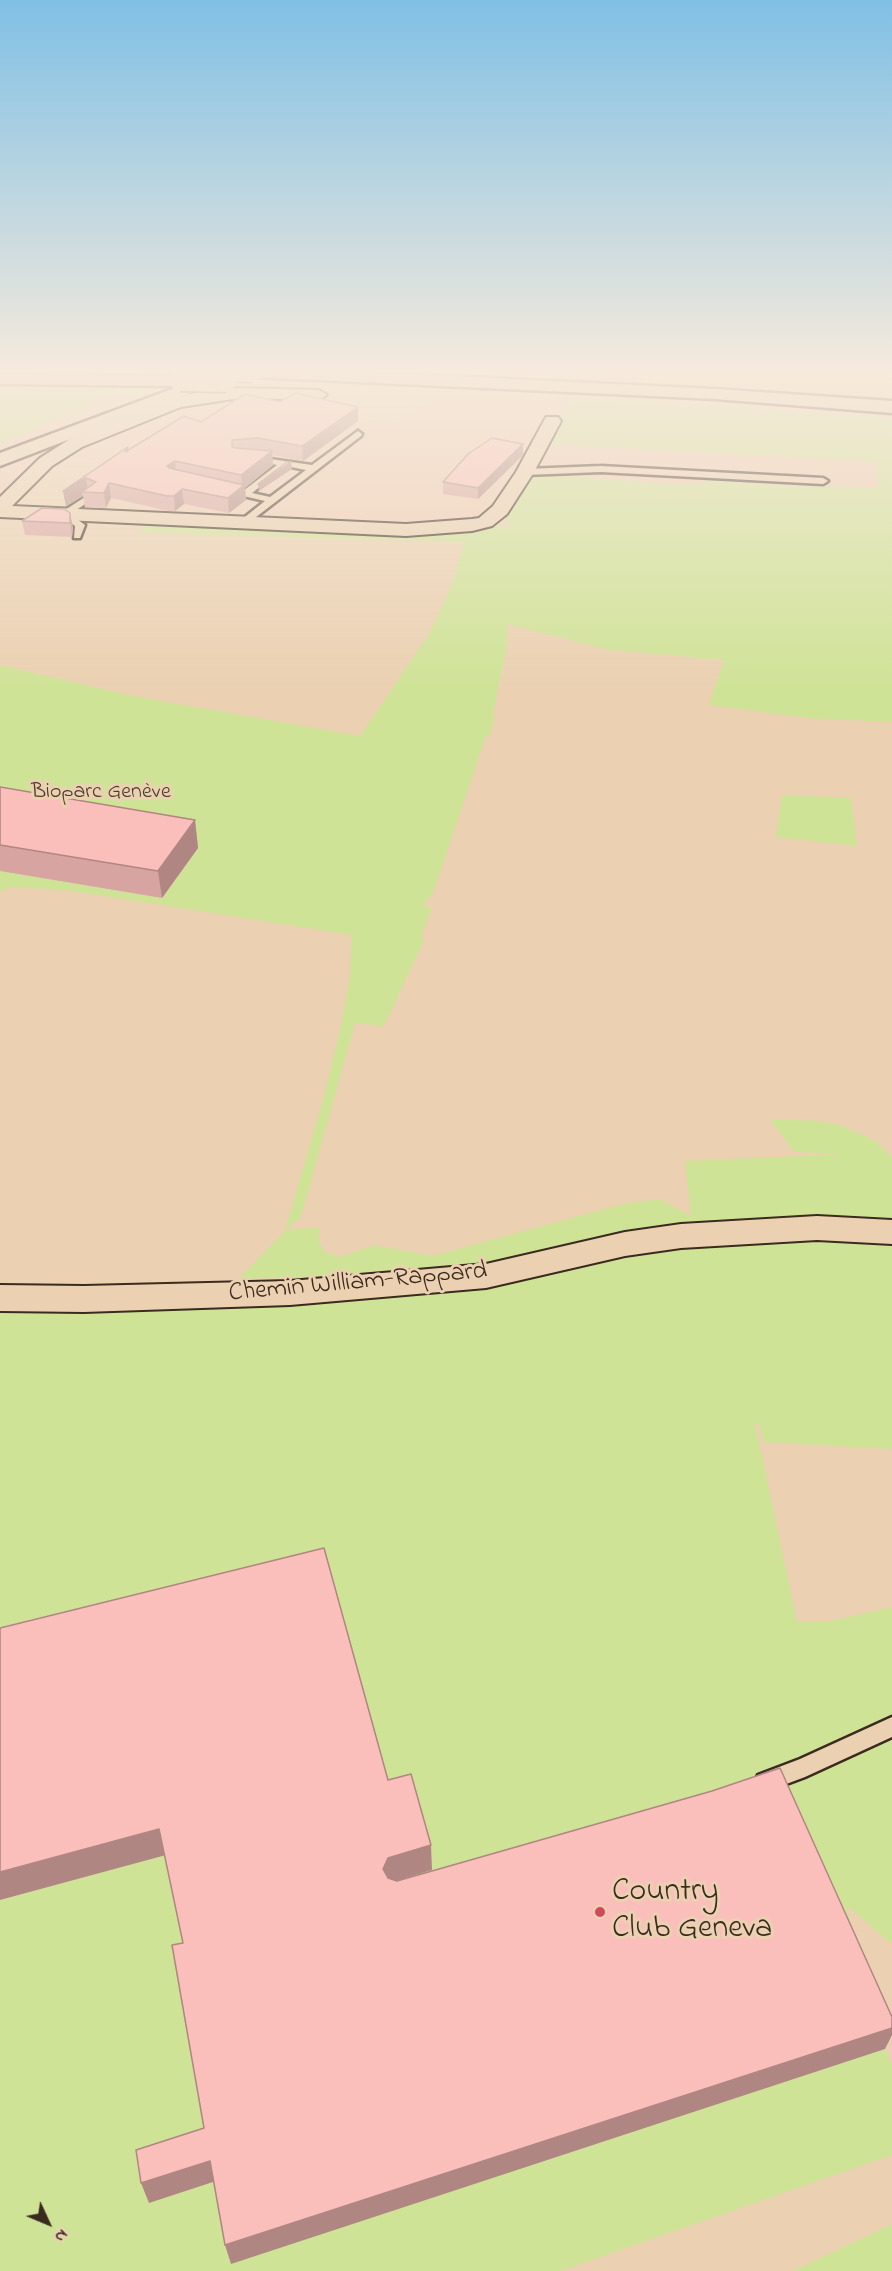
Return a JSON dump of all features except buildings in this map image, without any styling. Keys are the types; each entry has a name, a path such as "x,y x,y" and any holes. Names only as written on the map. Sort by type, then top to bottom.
{"street":[{"path":"0,509 32,476"},
{"path":"0,509 64,514 429,530 478,524 500,510 522,476"},
{"name":"Chemin William-Rappard","path":"0,1298 84,1299 290,1293 486,1276 625,1244 681,1236 816,1228 892,1232"}],"lane":[{"path":"244,495 268,476"},
{"path":"244,522 301,476"},
{"path":"678,476 823,481"},
{"path":"221,490 271,500"},
{"path":"77,536 80,525 64,514 91,497"},
{"path":"749,1788 805,1767 892,1727"}],"shaded area":[{"path":"0,476 39,476 0,513"},
{"path":"163,476 553,476 502,516 495,525 475,527 117,517 176,479"},
{"path":"567,476 877,476 878,487 782,486 707,480 703,483 675,484"}],"green space":[{"name":"Bioparc Genève","path":"529,476 567,476 675,484 703,483 707,480 782,486 878,487 877,476 892,476 892,722 808,718 709,705 724,660 609,650 507,624 507,645 492,717 495,717 489,736 486,736 433,893 422,905 432,907 421,937 425,938 384,1026 355,1023 301,1217 286,1230 319,1227 319,1242 325,1252 339,1257 375,1245 432,1256 623,1204 659,1199 691,1216 685,1161 843,1154 794,1152 770,1119 818,1121 840,1125 874,1140 892,1157 892,1217 834,1218 636,1232 589,1240 504,1263 402,1274 238,1279 285,1231 324,1096 342,1021 350,975 352,935 66,890 9,887 0,892 0,665 133,696 360,736 429,634 451,586 464,542 141,533 144,521 512,526 502,516"},
{"path":"782,795 851,798 857,846 776,837"},
{"path":"850,1238 892,1243 892,1449 764,1442 759,1423 755,1423 797,1622 830,1621 892,1607 892,1944 846,1905 885,2049 892,2065 892,2155 560,2271 0,2271 0,1307 716,1244"},
{"path":"892,2224 892,2271 793,2271"}],"place":[{"name":"Country Club Geneva","path":"600,1912"}]}
